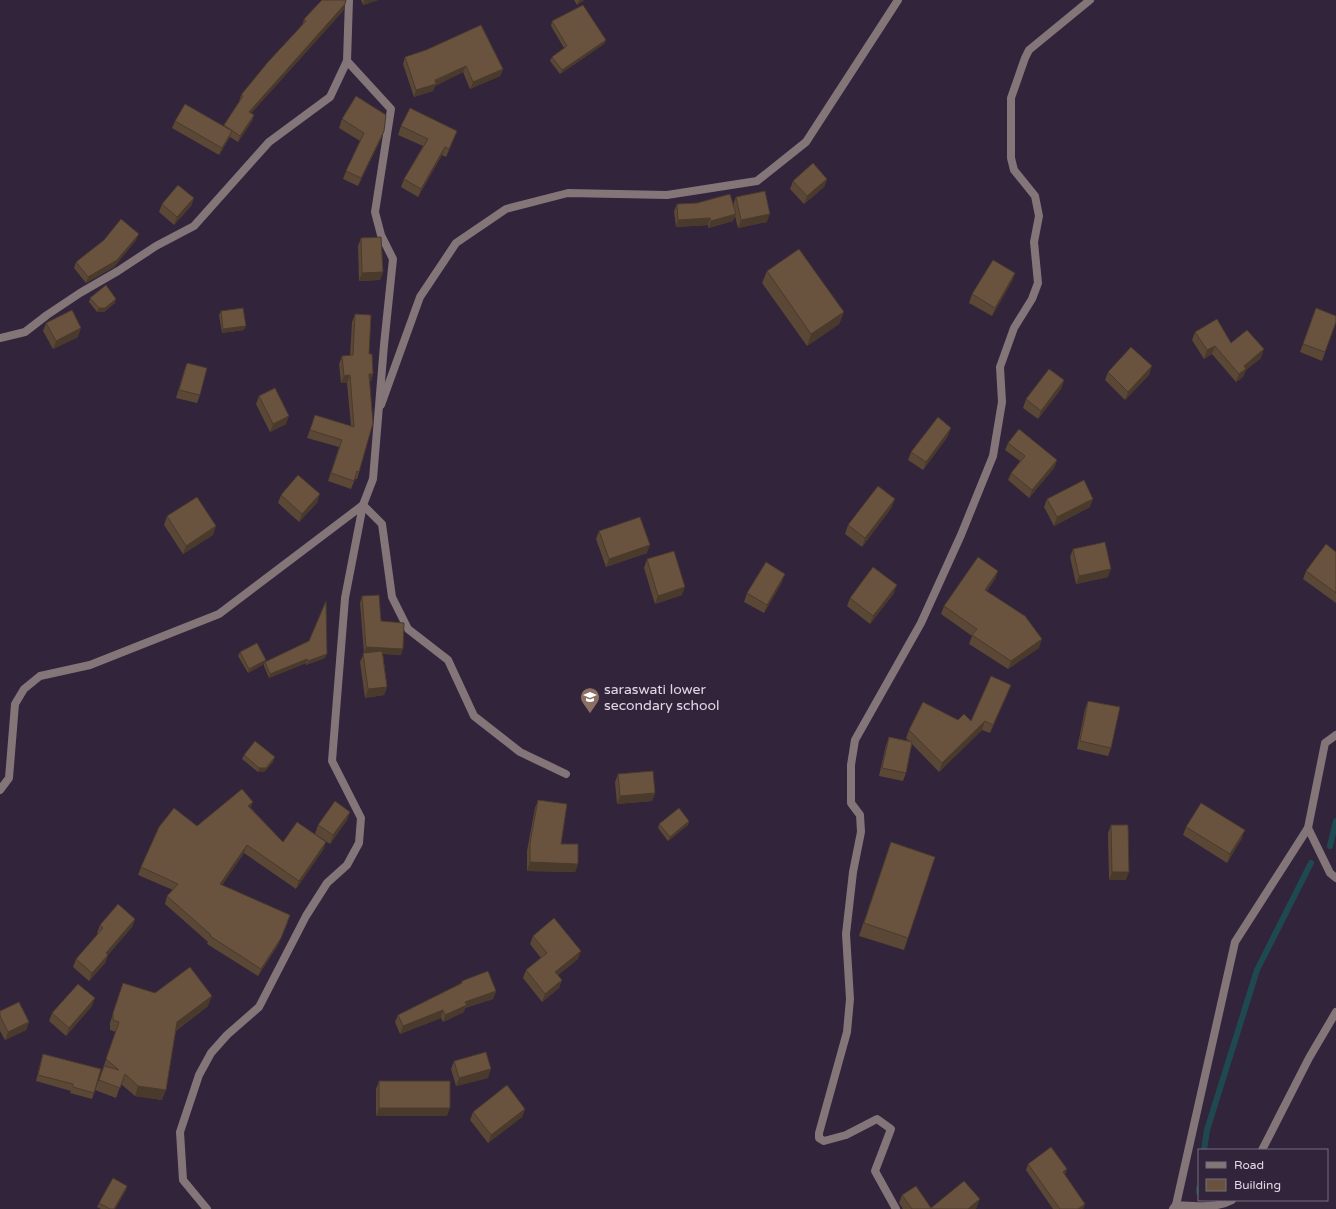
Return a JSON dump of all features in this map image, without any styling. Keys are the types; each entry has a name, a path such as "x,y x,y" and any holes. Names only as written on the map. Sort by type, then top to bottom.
{"street":[{"path":"0,338 25,332 80,292 118,271 156,246 194,226 269,142 330,97 347,61 349,0"},
{"path":"377,415 420,297 456,243 506,209 568,193 666,195 757,181 806,142 898,0"},
{"path":"896,1209 875,1171 891,1129 878,1119 834,1140 824,1141 819,1138 819,1133 847,1032 850,999 846,934 853,872 862,832 860,815 851,803 851,764 856,740 921,623 961,535 993,456 1002,402 1000,367 1014,328 1032,299 1038,283 1034,242 1039,216 1034,196 1014,170 1011,158 1011,98 1029,50 1090,0"},
{"path":"207,1209 183,1180 180,1132 199,1075 212,1053 227,1036 259,1007 306,916 327,883 347,865 359,843 362,818 332,761 345,598 363,505 373,480 377,415 393,259 381,235 375,212 390,109 347,61"},
{"path":"363,505 382,524 392,597 408,629 448,660 474,716 520,752 566,774"},
{"path":"0,790 9,778 15,704 24,689 40,676 90,665 219,614 363,505"},
{"path":"1230,1201 1226,1204 1212,1206 1174,1207 1235,942 1308,828 1325,743 1336,735"},
{"path":"1308,828 1330,873 1336,878"},
{"path":"1263,1149 1309,1058 1336,1012"}],"building":[{"path":"322,0 346,0 345,4 249,112 254,115 240,136 224,125 243,96 241,95 268,62 306,21 304,19"},
{"path":"583,5 606,40 562,70 552,57 567,46 552,21"},
{"path":"481,25 503,69 473,82 466,66 435,80 436,84 416,90 405,57 426,50"},
{"path":"356,96 386,115 384,131 361,178 346,171 364,133 342,119"},
{"path":"185,104 232,131 222,148 175,121"},
{"path":"410,108 457,131 449,149 445,147 421,189 404,179 428,139 401,126"},
{"path":"813,163 827,179 807,196 793,181"},
{"path":"178,185 194,198 177,217 162,204"},
{"path":"765,191 770,214 741,220 736,197"},
{"path":"730,194 736,214 711,221 710,218 678,220 677,204 697,203"},
{"path":"121,219 139,234 117,260 88,277 76,262 104,240"},
{"path":"381,237 383,272 362,273 361,238"},
{"path":"799,249 844,312 811,334 767,271"},
{"path":"993,260 1015,273 995,308 972,294"},
{"path":"106,285 116,299 105,308 99,308 90,298"},
{"path":"243,308 246,326 223,329 221,311"},
{"path":"1316,308 1336,316 1336,322 1325,352 1303,344"},
{"path":"72,310 81,328 56,341 46,323"},
{"path":"355,314 371,315 369,354 372,354 373,374 369,374 373,423 359,472 357,471 354,481 331,473 342,440 310,430 315,415 354,427 350,375 344,376 342,356 353,355"},
{"path":"1217,319 1231,343 1247,330 1264,349 1244,366 1246,369 1239,374 1215,346 1207,350 1195,332"},
{"path":"1131,347 1152,366 1128,392 1108,372"},
{"path":"187,363 207,368 200,395 179,390"},
{"path":"1049,369 1064,380 1041,411 1026,399"},
{"path":"275,388 289,416 273,424 259,396"},
{"path":"938,417 951,428 926,462 911,452"},
{"path":"1019,429 1057,460 1032,490 1011,473 1025,456 1008,443"},
{"path":"298,475 320,494 302,514 281,495"},
{"path":"1084,480 1093,499 1057,517 1047,499"},
{"path":"878,486 895,499 865,538 848,525"},
{"path":"197,497 216,526 186,546 167,516"},
{"path":"640,517 650,545 609,559 599,531"},
{"path":"1105,542 1111,569 1079,576 1073,549"},
{"path":"1326,544 1336,552 1336,593 1306,571"},
{"path":"674,551 685,587 658,596 647,559"},
{"path":"978,557 998,571 985,590 1025,616 1042,639 1011,661 972,635 977,629 944,606"},
{"path":"766,562 785,574 767,605 747,593"},
{"path":"873,567 897,585 873,616 850,598"},
{"path":"379,595 381,621 404,623 403,649 366,647 362,596"},
{"path":"326,601 327,654 308,661 307,659 270,674 265,662 309,641"},
{"path":"257,643 266,660 249,669 240,652"},
{"path":"382,651 387,687 368,689 363,653"},
{"path":"991,676 1011,685 993,725 985,721 942,763 909,730 923,702 958,720 964,714 971,721"},
{"path":"1088,701 1120,707 1111,748 1080,741"},
{"path":"889,737 912,742 906,773 882,768"},
{"path":"255,741 275,757 266,768 259,768 244,755"},
{"path":"653,771 655,793 620,796 618,774"},
{"path":"242,789 253,802 248,806 283,842 297,822 326,842 299,881 247,845 220,884 290,915 281,938 261,969 210,936 211,935 167,896 178,884 141,867 159,827 174,808 197,826"},
{"path":"538,800 567,804 561,844 578,844 578,864 530,862 530,843"},
{"path":"335,801 350,812 333,835 318,825"},
{"path":"1201,803 1245,830 1230,854 1186,827"},
{"path":"679,808 689,821 670,837 659,824"},
{"path":"1111,825 1128,825 1129,872 1112,872"},
{"path":"891,842 935,857 908,938 864,923"},
{"path":"118,904 135,919 106,953 108,955 92,973 76,959 103,928 100,925"},
{"path":"554,918 581,951 555,972 562,980 545,994 526,970 547,953 533,936"},
{"path":"190,967 212,996 177,1022 166,1090 138,1086 125,1074 120,1088 99,1080 104,1066 119,1070 106,1059 119,1022 113,1020 113,1013 123,983 155,993"},
{"path":"488,971 496,991 465,1002 467,1005 445,1015 443,1010 403,1026 398,1015 462,983 462,981"},
{"path":"78,984 95,998 69,1028 52,1013"},
{"path":"19,1002 29,1022 8,1032 0,1016 0,1011"},
{"path":"486,1052 491,1069 459,1078 454,1061"},
{"path":"43,1054 101,1069 94,1093 73,1087 73,1084 38,1075"},
{"path":"379,1081 450,1081 450,1108 379,1108"},
{"path":"507,1085 525,1109 491,1135 473,1112"},
{"path":"1051,1147 1067,1169 1063,1172 1085,1204 1078,1209 1060,1209 1028,1164"},
{"path":"113,1178 127,1186 114,1209 110,1209 99,1203"},
{"path":"964,1181 980,1199 968,1209 912,1209 902,1195 916,1186 931,1208"}],"waterway":[{"path":"1330,846 1336,821"},
{"path":"1204,1149 1207,1130 1257,970 1311,863"}],"place":[{"name":"saraswati lower secondary school","path":"590,714"}]}
